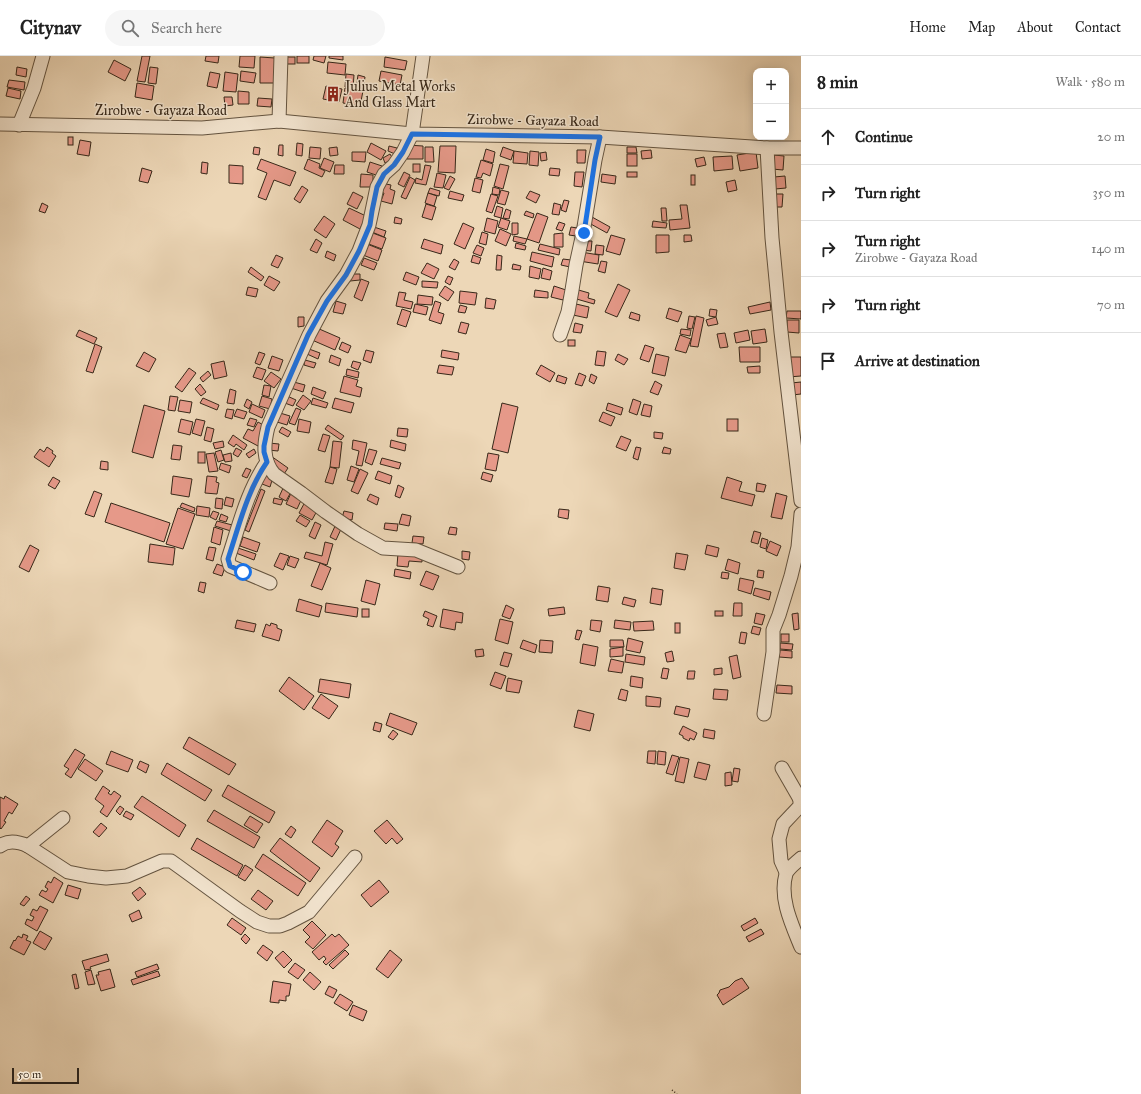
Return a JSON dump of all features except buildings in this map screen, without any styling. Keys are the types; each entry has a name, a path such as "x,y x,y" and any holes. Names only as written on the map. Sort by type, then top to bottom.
{"street":[{"path":"19,125 36,83 43,56"},
{"path":"279,122 281,56"},
{"path":"423,56 412,134 403,152 394,165 384,174 377,187 370,225 359,251 346,275 327,301 308,335 268,427 264,452 270,470 274,474 358,534 383,548 416,550 458,567"},
{"name":"Zirobwe - Gayaza Road","path":"0,124 202,128 279,122 412,134 600,137 767,148 801,148"},
{"path":"560,335 568,312 576,265 584,233 600,137"},
{"path":"767,148 773,246 782,340 801,501"},
{"path":"267,462 252,490 228,559 230,566 270,583"},
{"path":"764,714 773,652 772,630 781,609 791,576 798,547 801,514"},
{"path":"782,768 801,801 800,806 783,824 779,839 781,861 786,872 785,904 801,947"},
{"path":"28,846 63,818"},
{"path":"0,846 14,842 28,846 68,872 106,878 127,876 162,861 171,861 240,911 257,922 269,926 280,926 309,912 354,857"},
{"path":"786,872 801,858"}],"path":[{"path":"672,1090 677,1094"}],"place":[{"name":"Julius Metal Works And Glass Mart","path":"333,94"}],"route":[{"path":"243,572 230,566 228,559 252,490 267,462 264,446 268,427 308,335 327,301 346,275 359,251 370,225 377,187 384,174 394,165 403,152 412,134 600,137 584,233"}]}
